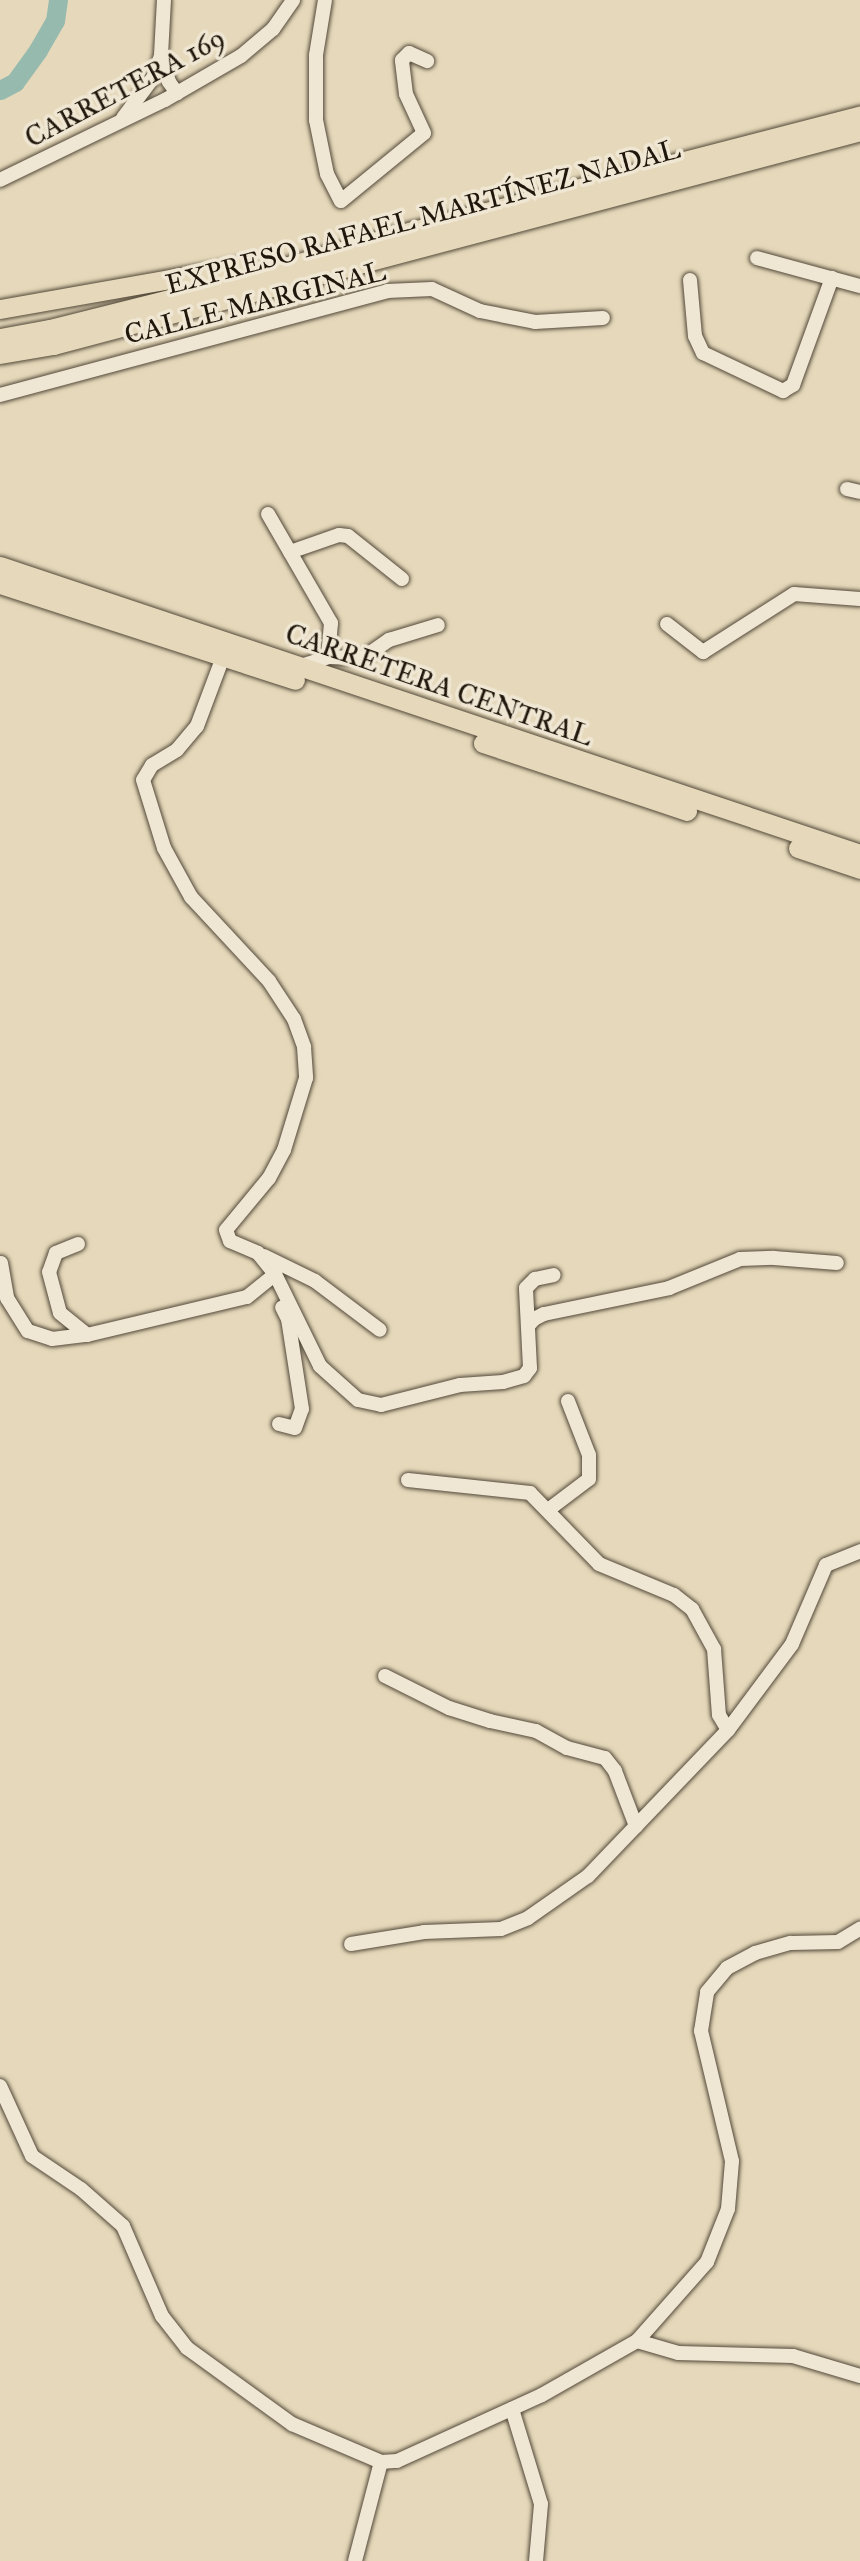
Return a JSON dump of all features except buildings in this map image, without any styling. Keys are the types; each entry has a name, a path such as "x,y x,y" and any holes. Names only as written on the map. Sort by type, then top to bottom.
{"highway":[{"name":"EXPRESO RAFAEL MARTÍNEZ NADAL","path":"0,338 50,329 197,292 413,231 860,115"},
{"name":"EXPRESO RAFAEL MARTÍNEZ NADAL","path":"0,354 53,345 860,131"},
{"path":"0,309 212,273 413,231"},
{"name":"CARRETERA CENTRAL","path":"0,566 860,854"},
{"name":"CARRETERA CENTRAL","path":"0,584 860,869"},
{"path":"0,597 11,600 38,596"}],"street":[{"path":"163,0 161,55 164,71 177,93"},
{"name":"CARRETERA 169","path":"0,180 210,75 260,43 293,0"},
{"path":"325,0 316,55 316,120 327,174 341,201 424,133 406,94 402,60 409,53 426,61"},
{"path":"123,119 155,75 161,55"},
{"path":"757,258 860,286"},
{"path":"690,280 695,336 703,353 783,391 793,385 832,278"},
{"name":"CALLE MARGINAL","path":"0,396 387,291 432,289 480,312 535,322 603,318"},
{"path":"268,514 331,623 328,657"},
{"path":"290,552 340,535 348,536 402,579"},
{"path":"667,624 703,652 794,594 860,598"},
{"path":"296,667 328,657 363,658 389,640 438,625"},
{"path":"223,657 197,726 177,750 152,765 143,780 164,848 191,897 269,981 294,1019 304,1047 306,1078 284,1150 269,1178 226,1230 230,1241 314,1282 380,1330"},
{"path":"78,1244 56,1253 49,1272 60,1312 87,1335"},
{"path":"258,1253 320,1366 358,1400 381,1405 460,1385 503,1382 524,1376 530,1368 526,1288 535,1279 554,1275"},
{"path":"528,1326 544,1314 669,1288 740,1259 774,1258 837,1263"},
{"path":"1,1263 7,1298 28,1331 52,1339 87,1335 247,1297 273,1277"},
{"path":"273,1277 288,1319 302,1409 295,1428 279,1424"},
{"path":"548,1510 589,1479 589,1455 568,1401"},
{"path":"408,1480 530,1493 599,1563 674,1595 692,1609 714,1649 719,1715 728,1730"},
{"path":"351,1944 424,1932 501,1929 528,1918 589,1876 728,1730 792,1644 826,1565 860,1551"},
{"path":"385,1675 449,1708 536,1731 567,1748 605,1758 615,1771 636,1826"},
{"path":"0,2086 32,2156 81,2189 123,2226 162,2316 187,2348 292,2424 381,2462 397,2461 512,2409 637,2342 706,2262 728,2209 733,2161 701,2031 707,1992 727,1968 755,1953 791,1943 838,1942 860,1929"},
{"path":"637,2342 678,2353 793,2356 860,2376"},
{"path":"512,2409 531,2463 541,2504 536,2561"},
{"path":"355,2561 381,2462"}],"waterway":[{"path":"0,90 15,82 38,50 55,21 58,0"}]}
